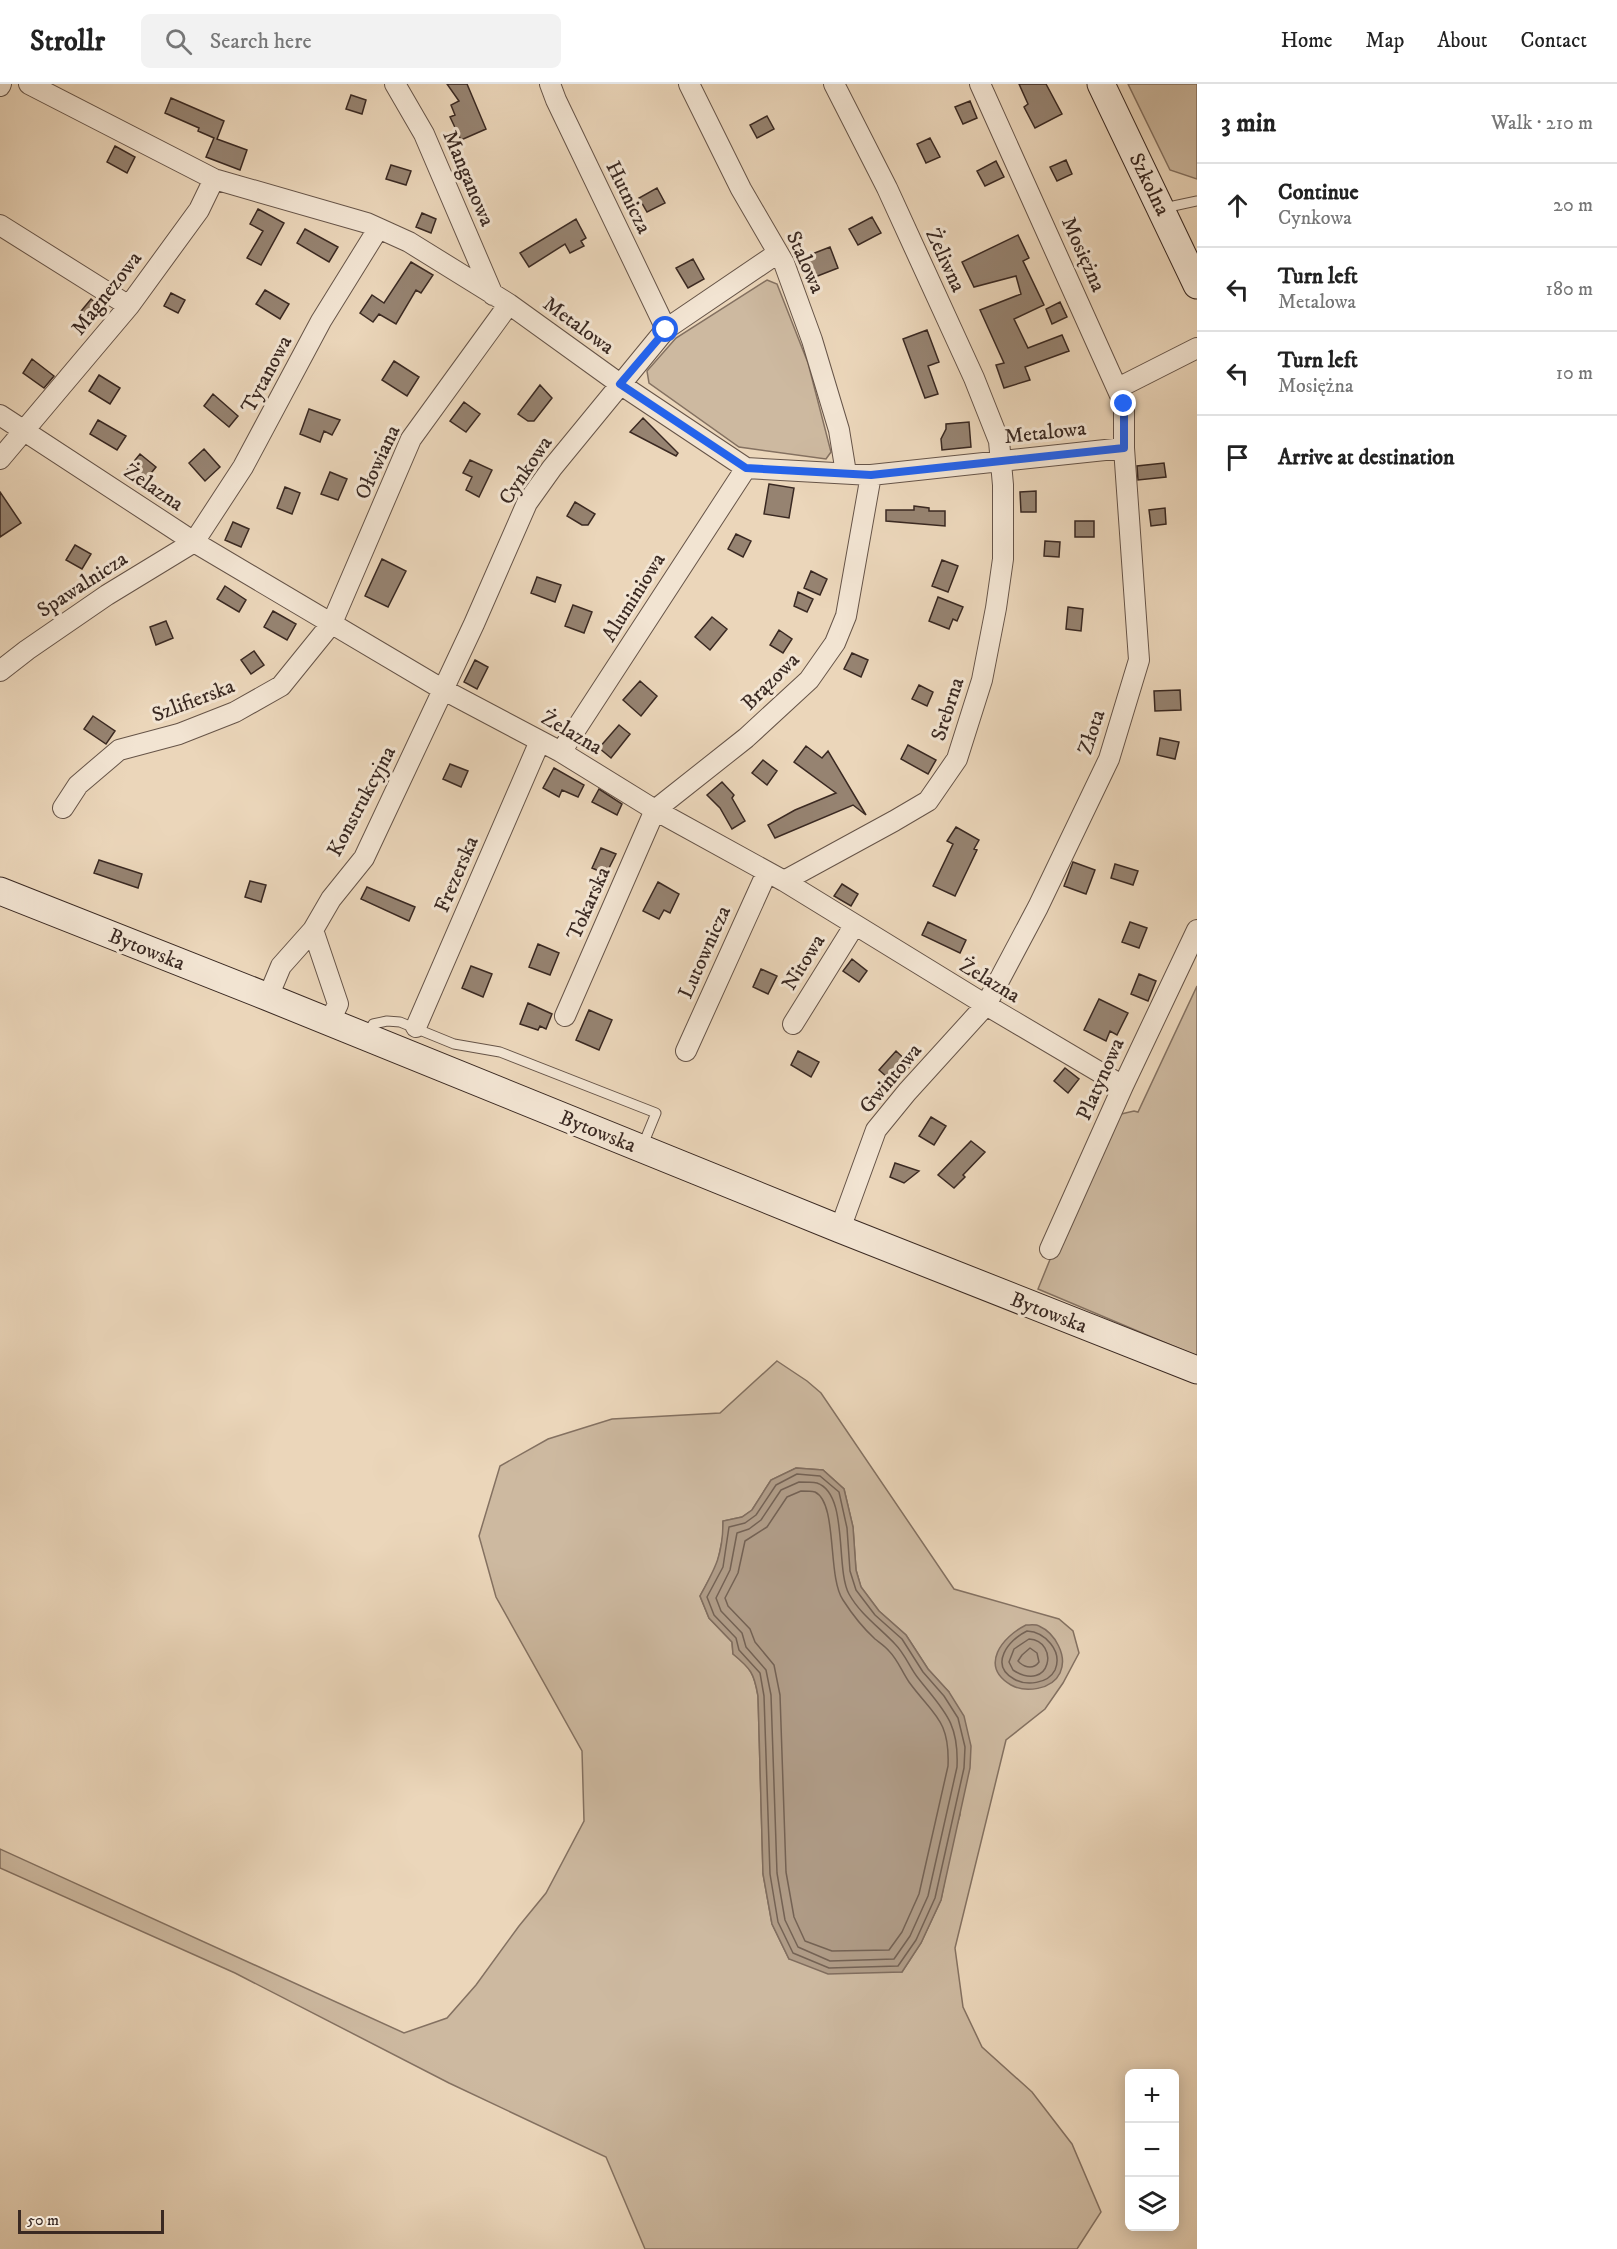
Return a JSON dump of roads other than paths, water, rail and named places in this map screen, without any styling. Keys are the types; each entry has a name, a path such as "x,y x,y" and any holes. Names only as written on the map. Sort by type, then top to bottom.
{"main road":[{"name":"Szkolna","path":"1101,84 1197,285"},
{"name":"Bytowska","path":"0,891 1197,1370"}],"street":[{"name":"Metalowa","path":"29,84 214,179 367,223 409,242 501,299 620,384 746,468 871,475 1124,448"},
{"name":"Manganowa","path":"395,84 424,134 501,299"},
{"name":"Hutnicza","path":"550,84 666,330"},
{"name":"Stalowa","path":"689,84 741,189 784,262 812,339 838,430 846,473"},
{"name":"Żeliwna","path":"834,84 887,188 974,378 999,441 1001,460"},
{"name":"Mosiężna","path":"980,84 1118,388 1124,404 1124,448"},
{"name":"Magnezowa","path":"0,459 129,306 199,210 214,179"},
{"path":"0,225 129,306"},
{"name":"Tytanowa","path":"194,542 243,467 321,321 378,229"},
{"name":"Cynkowa","path":"442,689 474,624 527,504 552,468 666,330 778,254"},
{"name":"Ołowiana","path":"332,623 411,439 501,299"},
{"path":"1118,388 1197,348"},
{"name":"Żelazna","path":"0,414 194,542 442,689 561,752 655,810 775,876 854,926 1123,1086"},
{"name":"Złota","path":"986,1005 1038,908 1109,759 1138,660 1124,448"},
{"name":"Srebrna","path":"775,876 928,801 957,759 982,680 996,608 1003,559 1001,460"},
{"name":"Aluminiowa","path":"561,752 746,468"},
{"name":"Brązowa","path":"655,810 746,738 809,680 835,643 846,616 871,475"},
{"name":"Spawalnicza","path":"0,671 107,595 194,542"},
{"name":"Szlifierska","path":"63,808 78,784 119,750 179,734 235,712 281,686 332,623"},
{"name":"Konstrukcyjna","path":"268,997 281,966 313,930 331,899 364,858 442,689"},
{"name":"Frezerska","path":"416,1027 540,741"},
{"name":"Tokarska","path":"565,1016 655,810"},
{"name":"Lutownicza","path":"686,1051 775,876"},
{"name":"Nitowa","path":"793,1024 854,926"},
{"path":"313,930 338,1004 329,1023"},
{"name":"Platynowa","path":"1050,1249 1123,1086 1197,930"},
{"name":"Gwintowa","path":"840,1229 876,1130 907,1092 986,1005"}],"lane":[{"path":"1162,208 1197,201"},
{"path":"366,1037 373,1024 400,1022 454,1044 500,1052 656,1113 641,1148"}],"water":[{"path":"796,1468 823,1470 844,1489 853,1527 856,1570 861,1587 879,1611 906,1635 928,1669 949,1692 964,1716 971,1746 970,1768 941,1900 921,1943 902,1972 828,1974 789,1959 772,1924 763,1874 757,1688 751,1672 733,1654 732,1642 709,1618 700,1596 718,1560 722,1543 723,1521 742,1517 752,1510 771,1480"},
{"path":"1026,1625 1036,1625 1045,1629 1055,1639 1062,1659 1060,1673 1056,1679 1045,1686 1031,1689 1011,1685 1001,1677 996,1669 995,1661 1002,1644"}]}
